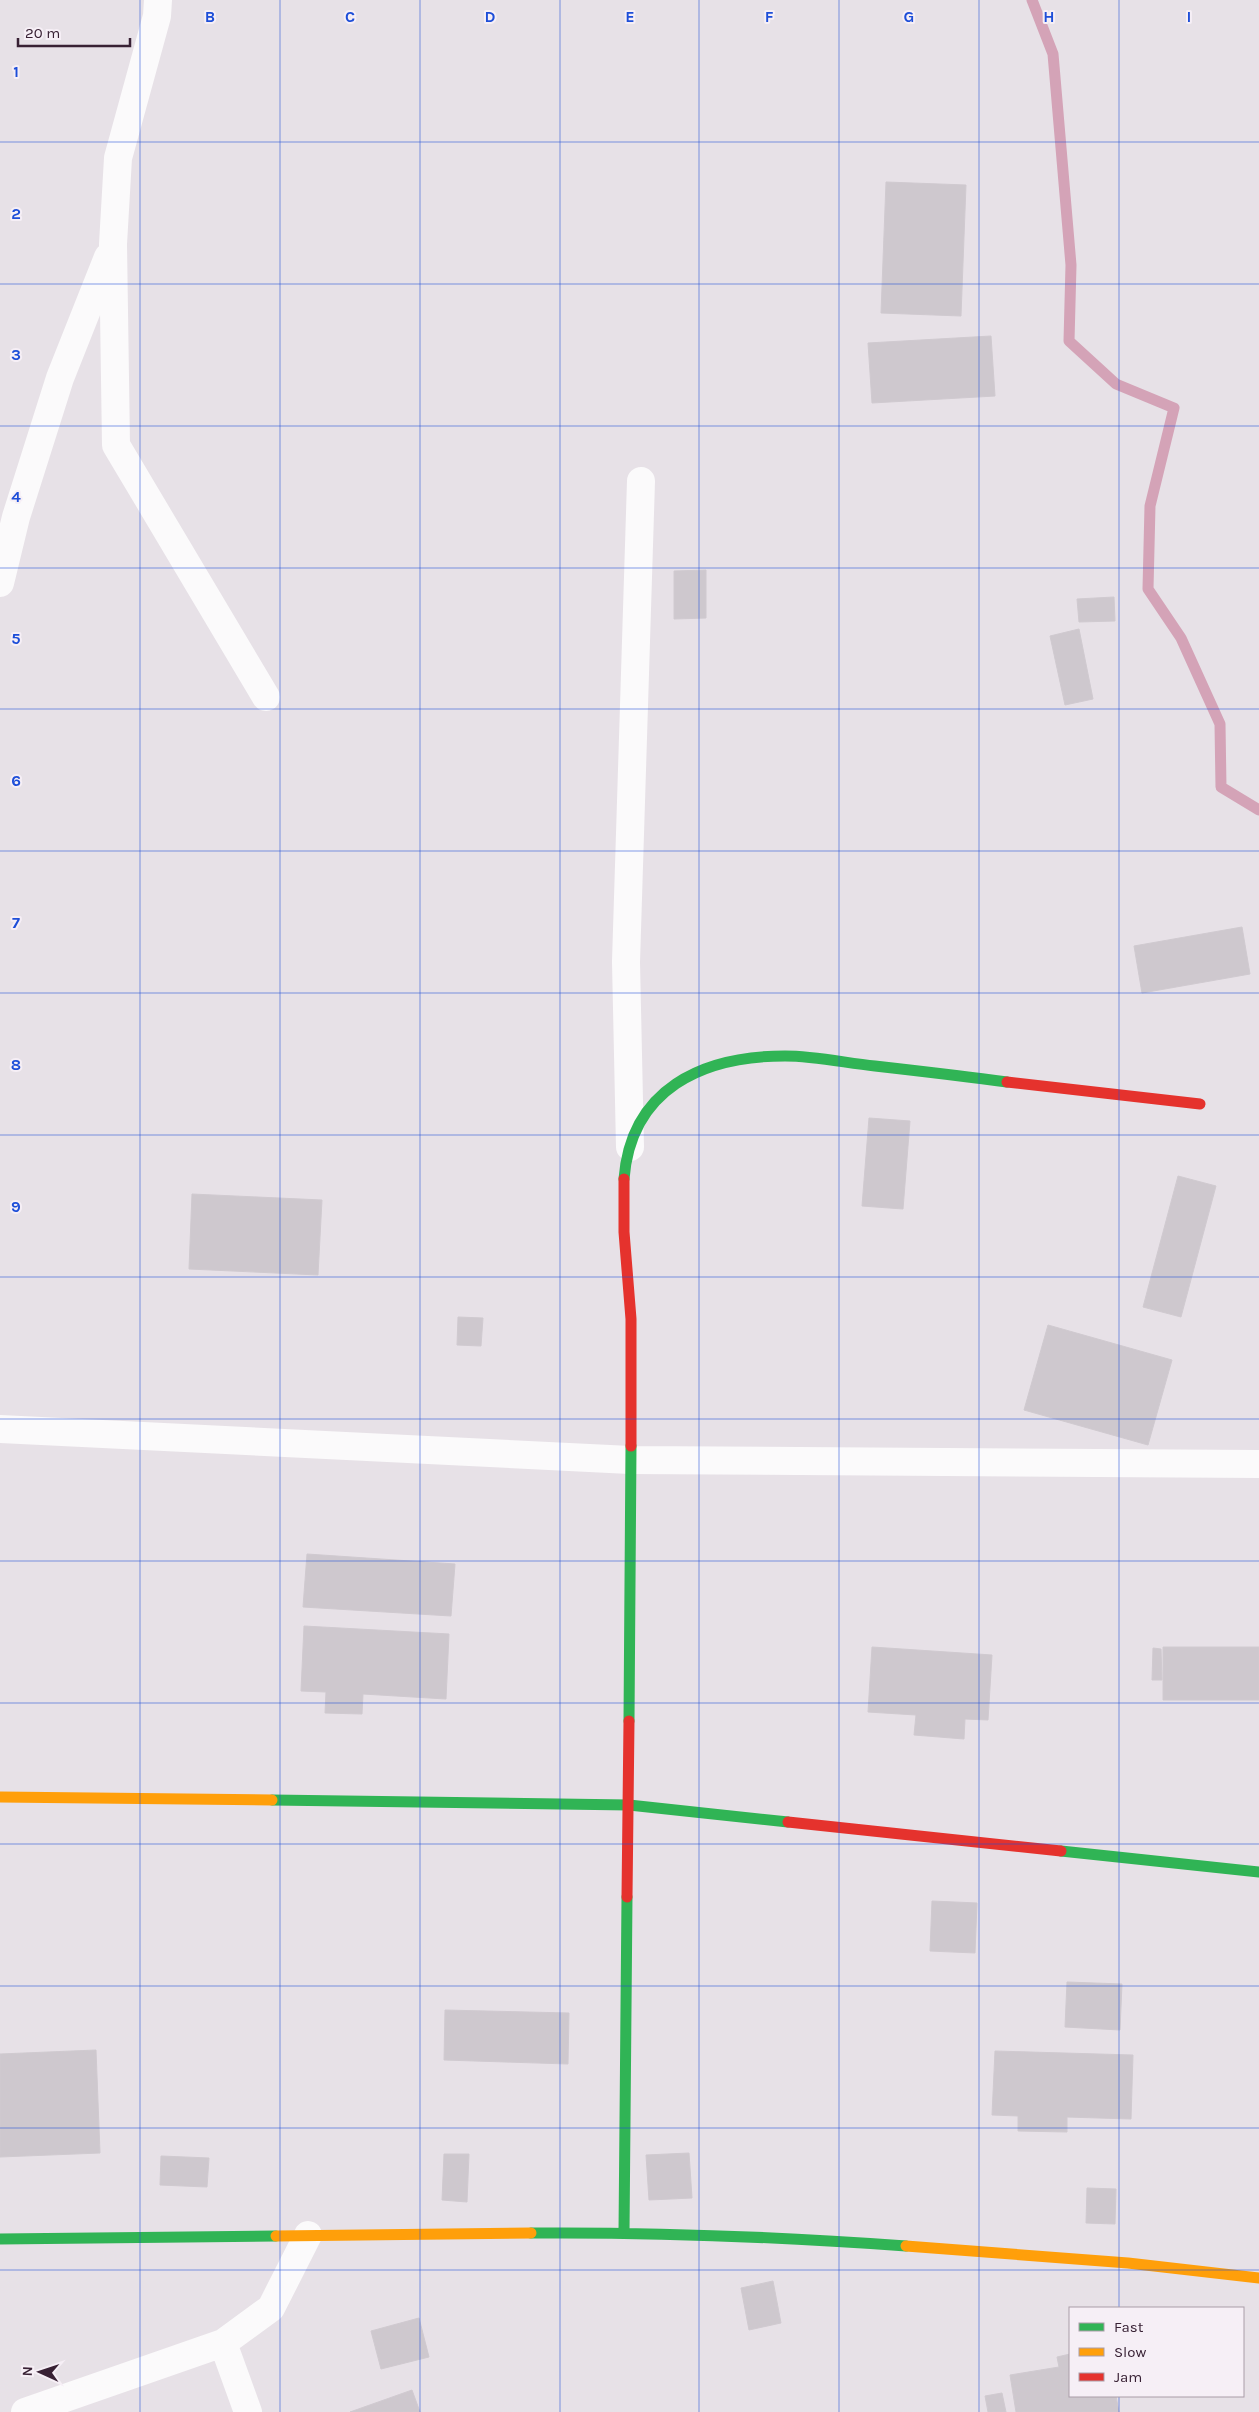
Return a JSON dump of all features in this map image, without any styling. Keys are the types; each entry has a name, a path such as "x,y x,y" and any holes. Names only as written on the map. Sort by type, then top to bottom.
{"street":[{"path":"158,0 157,16 118,158 113,244 116,445 266,697"},
{"path":"0,583 16,517 60,378 113,244"},
{"path":"624,2232 629,1805 630,1293 624,1238 623,1198 630,1147 626,962 641,481"},
{"path":"630,1147 637,1125 656,1096 703,1071 766,1056 786,1056 1200,1104"},
{"path":"0,1429 630,1460 1259,1464"},
{"path":"0,1797 629,1805 1259,1872"},
{"path":"0,2239 624,2232 835,2241 1128,2263 1259,2278"},
{"path":"25,2412 223,2343 271,2308 308,2235"},
{"path":"223,2343 248,2412"}],"building":[{"path":"886,182 966,185 961,316 881,313"},
{"path":"991,336 995,396 872,403 868,343"},
{"path":"706,570 706,618 674,619 674,571"},
{"path":"1114,597 1115,621 1079,622 1077,599"},
{"path":"1079,629 1093,699 1065,705 1050,636"},
{"path":"1242,927 1250,974 1142,993 1134,946"},
{"path":"869,1118 910,1121 903,1209 862,1206"},
{"path":"1178,1176 1216,1186 1181,1317 1143,1307"},
{"path":"192,1194 322,1200 318,1275 189,1269"},
{"path":"458,1317 483,1318 481,1346 457,1345"},
{"path":"1048,1325 1172,1360 1148,1445 1024,1410"},
{"path":"307,1554 455,1564 451,1616 303,1607"},
{"path":"304,1626 449,1634 446,1699 363,1694 362,1714 325,1713 326,1692 301,1691"},
{"path":"872,1647 992,1655 988,1720 965,1719 964,1739 914,1735 916,1715 868,1712"},
{"path":"1163,1647 1259,1647 1259,1700 1163,1700"},
{"path":"1153,1648 1161,1649 1162,1680 1152,1680"},
{"path":"932,1901 977,1903 975,1953 930,1951"},
{"path":"1067,1982 1122,1984 1120,2030 1065,2027"},
{"path":"445,2010 569,2013 568,2064 444,2060"},
{"path":"96,2050 100,2153 0,2157 0,2054"},
{"path":"995,2051 1133,2055 1131,2119 1067,2117 1067,2132 1018,2131 1018,2116 992,2115"},
{"path":"689,2153 692,2198 649,2200 646,2155"},
{"path":"444,2154 469,2154 467,2202 442,2200"},
{"path":"161,2156 209,2158 207,2187 160,2185"},
{"path":"1087,2188 1116,2189 1115,2224 1086,2223"},
{"path":"773,2281 781,2323 749,2330 741,2288"},
{"path":"419,2318 429,2357 381,2369 371,2331"},
{"path":"1069,2354 1069,2397 1116,2397 1119,2412 1016,2412 1010,2375 1059,2367 1057,2357"},
{"path":"412,2390 420,2412 350,2412"},
{"path":"1002,2393 1006,2412 988,2412 985,2396"}],"waterway":[{"path":"1032,0 1053,54 1071,265 1069,341 1116,384 1174,408 1150,506 1148,589 1181,638 1220,724 1221,787 1259,810"}],"traffic: fast":[{"path":"624,1179 630,1148 640,1122 656,1101 676,1084 699,1071 726,1063 755,1058 796,1056 1007,1082"},
{"path":"629,1721 631,1446"},
{"path":"272,1800 629,1805 788,1822"},
{"path":"1061,1851 1259,1872"},
{"path":"624,2232 627,1897"},
{"path":"531,2233 625,2233 718,2236 906,2246"},
{"path":"0,2239 276,2236"}],"traffic: slow":[{"path":"0,1797 272,1800"},
{"path":"276,2236 531,2233"},
{"path":"906,2246 1128,2263 1259,2278"}],"traffic: jam":[{"path":"1007,1082 1200,1104"},
{"path":"624,1179 624,1232 631,1319 631,1446"},
{"path":"627,1897 629,1721"},
{"path":"788,1822 1061,1851"}]}
